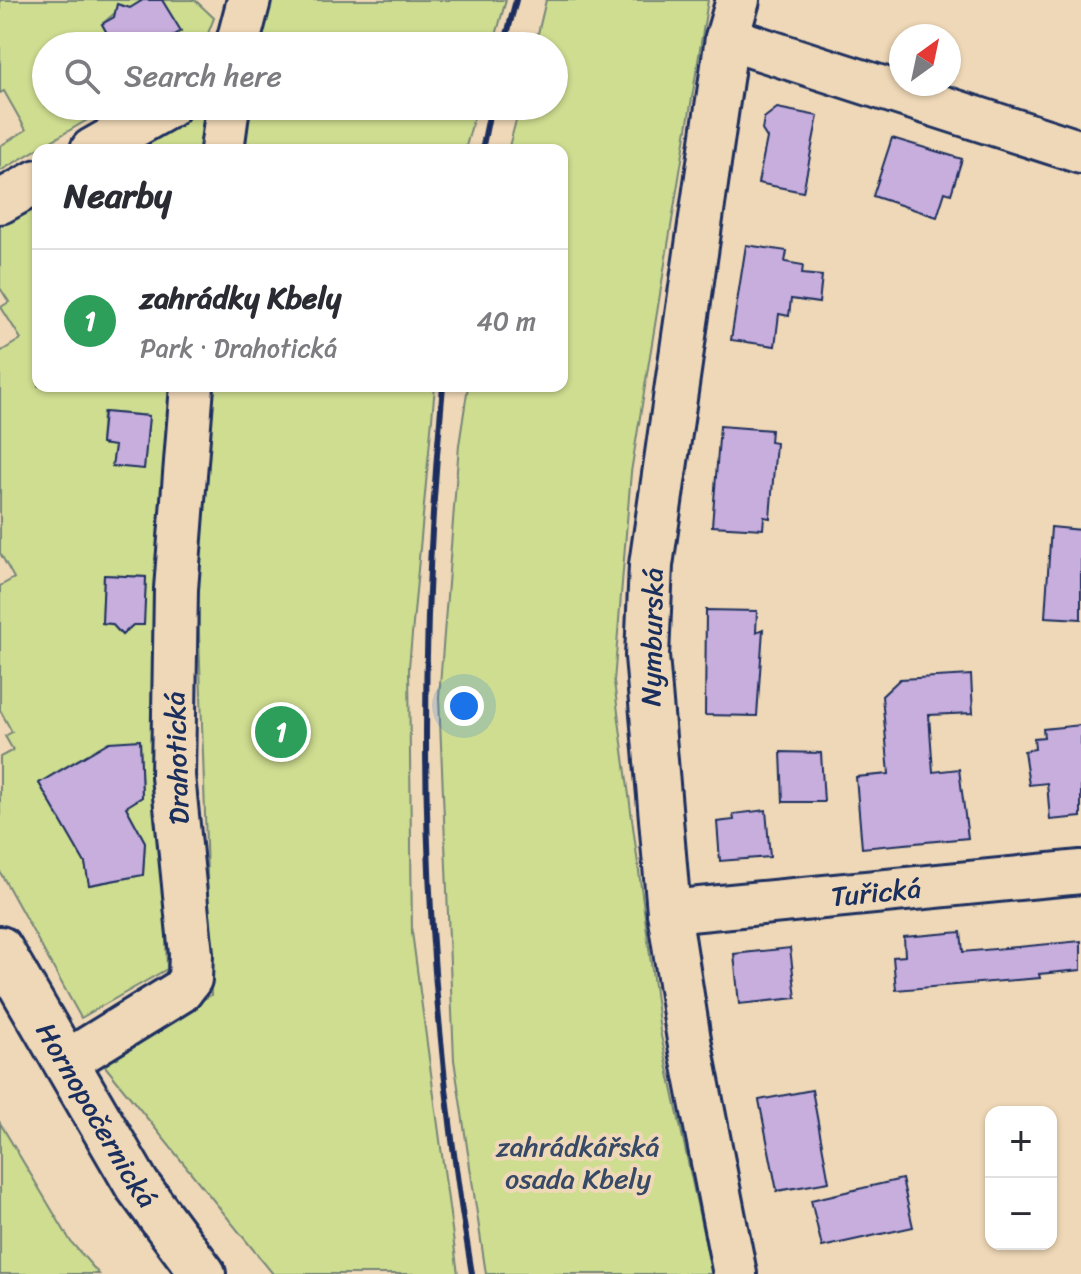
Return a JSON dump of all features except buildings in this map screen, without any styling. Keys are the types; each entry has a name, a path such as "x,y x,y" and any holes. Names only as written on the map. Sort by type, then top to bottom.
{"street":[{"path":"241,32 249,0"},
{"path":"733,19 1081,152"},
{"name":"Nymburská","path":"733,19 651,565 648,669 669,912 689,1040 735,1274"},
{"path":"102,144 144,120"},
{"path":"223,144 226,120"},
{"path":"0,202 32,184"},
{"name":"Drahotická","path":"66,1062 181,991 190,979 191,954 173,776 176,589 192,392"},
{"name":"Tuřická","path":"669,912 1081,872"},
{"name":"Hornopočernická","path":"0,949 137,1185 203,1274"}],"green space":[{"path":"0,0 156,0 142,1 130,8 123,6 102,24 106,32 32,32 32,120 87,120 46,144 32,144 32,152 0,171 0,146 26,130 4,91 0,93"},
{"path":"162,0 195,0 214,18 208,32 180,31"},
{"path":"263,0 506,0 497,32 255,32"},
{"name":"zahrádkářská osada Kbely","path":"546,0 708,0 631,472 614,682 660,1031 712,1274 486,1274 454,1060 439,697 459,445 467,392 568,392 568,144 510,144 516,120 568,120 568,32 538,32"},
{"path":"172,120 213,120 210,144 131,144"},
{"path":"239,120 473,120 467,144 237,144"},
{"path":"32,202 32,392 176,392 162,495 156,622 167,969 81,1018 0,872 0,757 13,750 5,736 12,732 0,710 0,586 14,578 0,553 0,352 21,339 1,307 9,302 0,288 0,221","holes":["103,412 149,416 144,468 113,466 115,446 101,444","104,575 146,577 143,625 133,625 122,635 112,624 102,623","140,740 142,797 126,807 145,842 143,875 90,885 85,863 39,783 87,755 112,745"]},
{"path":"211,392 434,392 409,667 412,932 458,1274 273,1274 100,1060 211,995 196,544"},
{"path":"0,1123 71,1242 99,1274 0,1274"}],"railway":[{"path":"508,32 516,0"},
{"path":"483,144 488,120"},
{"path":"443,392 428,611 428,831 442,1051 472,1274"}],"place":[{"name":"zahrádky Kbely","path":"281,732"}]}
